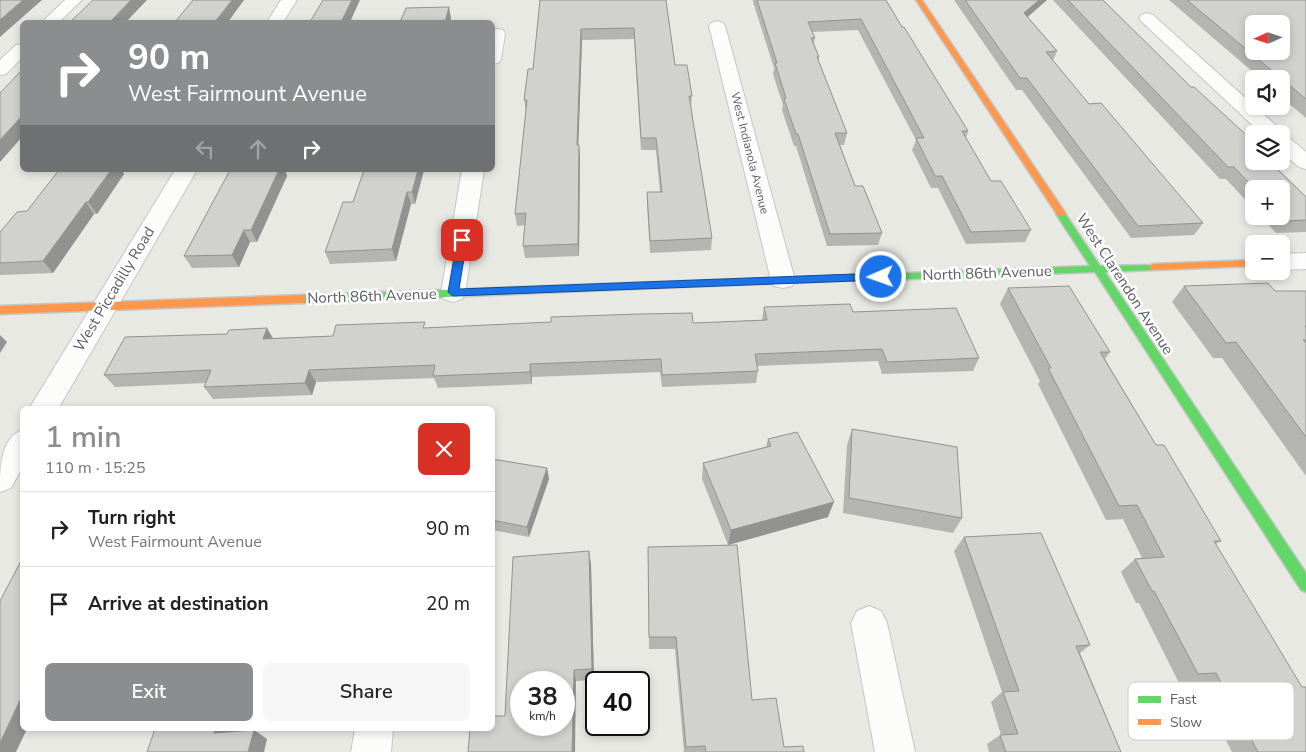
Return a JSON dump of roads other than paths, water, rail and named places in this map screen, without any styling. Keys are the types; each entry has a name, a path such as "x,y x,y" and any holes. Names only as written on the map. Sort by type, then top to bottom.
{"street":[{"path":"52,20 74,0"},
{"path":"276,20 289,0"},
{"name":"West Clarendon Avenue","path":"919,0 1306,585"},
{"path":"1147,18 1264,125"},
{"name":"West Indianola Avenue","path":"717,26 782,280"},
{"path":"495,44 497,34"},
{"path":"0,45 20,44"},
{"path":"0,70 20,51"},
{"path":"1290,149 1306,163"},
{"name":"West Piccadilly Road","path":"45,406 185,172"},
{"path":"453,292 473,172"},
{"path":"1290,262 1306,261"},
{"name":"North 86th Avenue","path":"0,310 1245,263"},
{"path":"0,480 20,445"},
{"path":"869,624 895,752"},
{"path":"370,752 374,731"}]}
